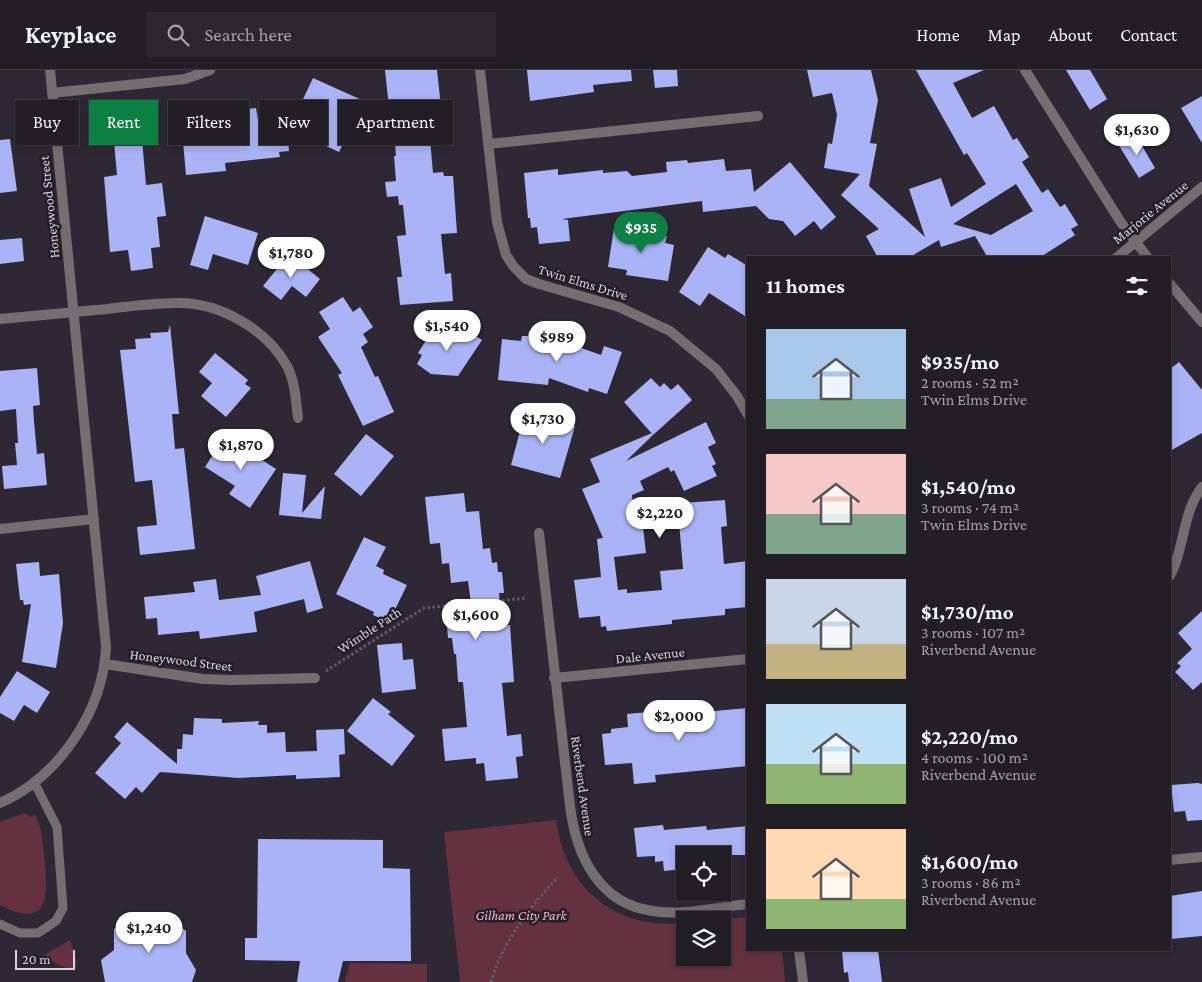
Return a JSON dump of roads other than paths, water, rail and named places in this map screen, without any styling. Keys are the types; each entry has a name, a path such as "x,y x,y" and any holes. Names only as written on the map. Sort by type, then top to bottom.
{"street":[{"name":"Honeywood Street","path":"0,803 34,782 52,765 75,738 91,708 105,664 106,647 50,70"},
{"path":"52,93 185,79 210,70"},
{"name":"Twin Elms Drive","path":"480,70 500,240 506,255 514,267 526,279 619,307 670,331 716,369 737,396 746,412"},
{"path":"1025,70 1135,243 1146,256"},
{"path":"488,144 758,116"},
{"name":"Marjorie Avenue","path":"1119,256 1202,187"},
{"path":"1171,285 1202,322"},
{"path":"0,319 180,303 209,307 252,328 277,351 287,367 295,386 298,418"},
{"path":"1171,574 1180,552 1189,510 1202,487"},
{"path":"0,529 94,518"},
{"name":"Riverbend Avenue","path":"539,533 554,678 574,832 583,860 604,887 626,902 652,911 667,912 746,904"},
{"name":"Dale Avenue","path":"554,678 746,659"},
{"name":"Honeywood Street","path":"105,664 203,679 315,678"},
{"path":"1171,860 1202,857"},
{"path":"799,951 803,982"}],"lane":[{"path":"0,924 20,933 38,933 56,921 63,908 57,827 34,782"}],"park label":[{"name":"Gilham City Park","path":"521,915"}]}
